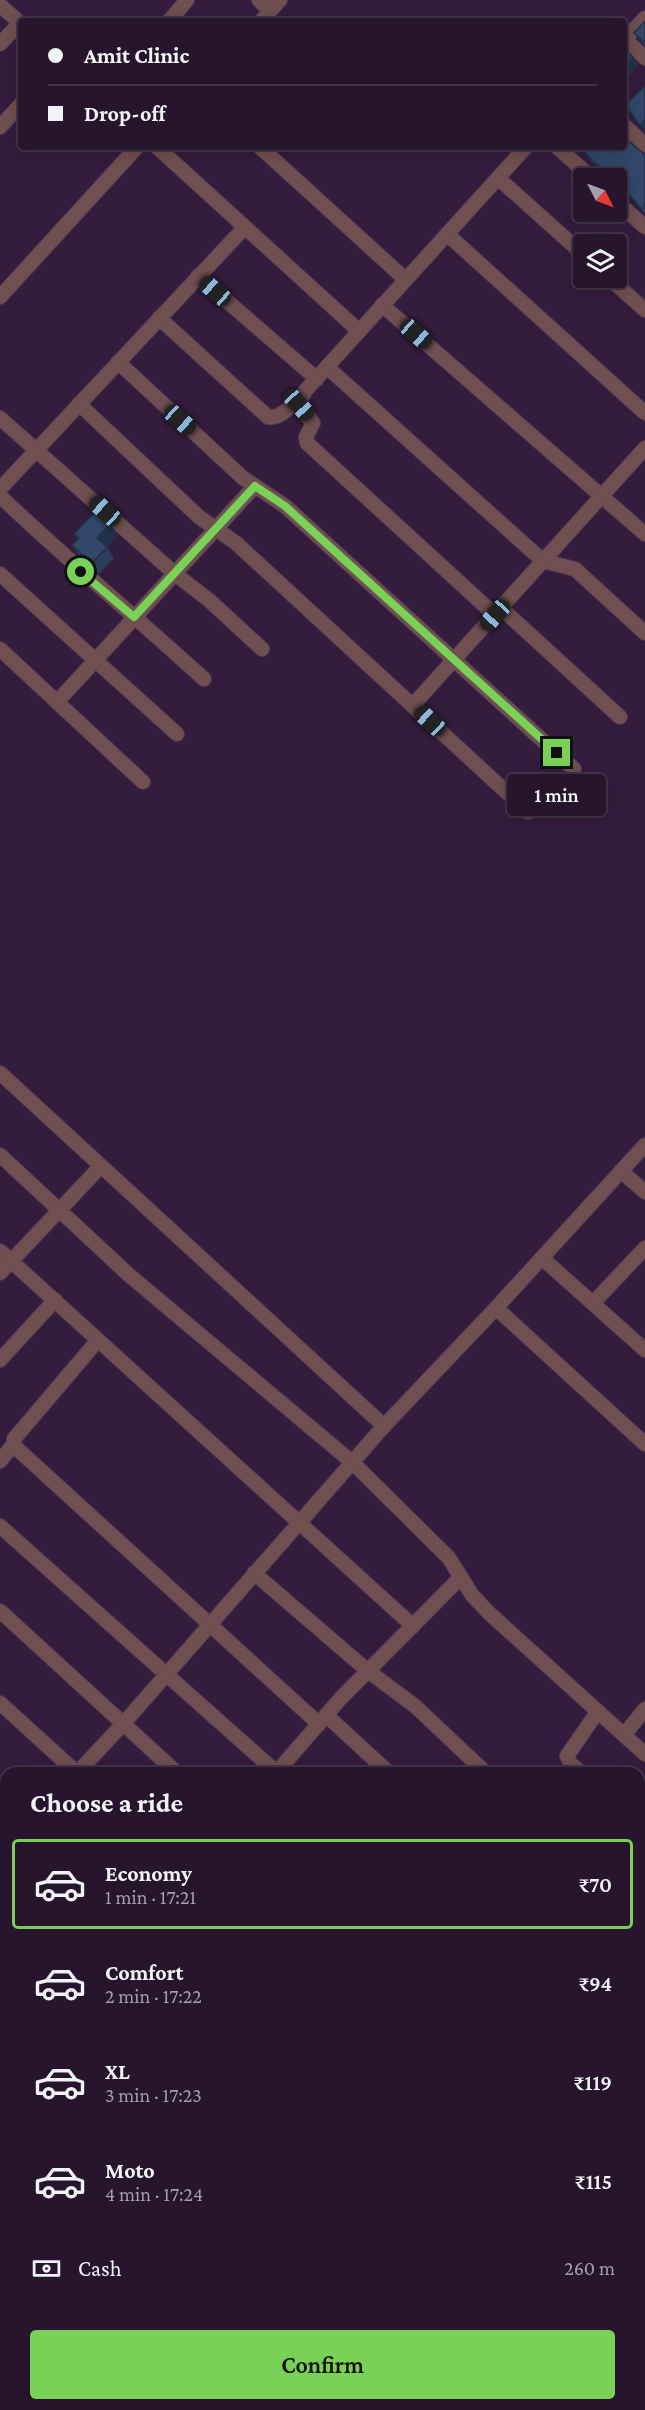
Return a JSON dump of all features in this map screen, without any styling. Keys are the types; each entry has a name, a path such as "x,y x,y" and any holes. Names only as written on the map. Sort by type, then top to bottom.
{"street":[{"path":"172,18 187,0"},
{"path":"259,0 266,16 280,0"},
{"path":"0,5 18,21"},
{"path":"627,37 645,18"},
{"path":"0,44 18,25"},
{"path":"627,41 645,58"},
{"path":"0,127 18,107"},
{"path":"627,128 645,145"},
{"path":"0,297 133,150"},
{"path":"160,150 359,331"},
{"path":"263,150 405,279"},
{"path":"159,318 268,417 279,416 300,399 405,279 523,150"},
{"path":"560,150 581,168"},
{"path":"498,178 573,245"},
{"path":"627,211 645,227"},
{"path":"0,489 244,226"},
{"path":"447,234 645,413"},
{"path":"198,276 317,379"},
{"path":"620,288 645,310"},
{"path":"382,305 645,534"},
{"path":"118,363 255,486 285,506 574,769"},
{"path":"327,367 543,561 575,569 645,633"},
{"path":"300,399 299,405 313,423 306,437 308,443 621,717"},
{"path":"79,404 199,517 236,543 528,812"},
{"path":"0,418 262,649"},
{"path":"413,705 645,448"},
{"path":"57,702 255,486"},
{"path":"0,496 89,579 204,679"},
{"path":"0,574 177,734"},
{"path":"0,649 143,782"},
{"path":"0,1073 384,1426"},
{"path":"83,1767 384,1426 645,1145"},
{"path":"0,1155 129,1275 353,1463 449,1558 472,1595 489,1613 645,1754"},
{"path":"0,1273 100,1166"},
{"path":"621,1171 645,1192"},
{"path":"593,1303 645,1248"},
{"path":"0,1251 413,1626"},
{"path":"542,1258 645,1350"},
{"path":"0,1360 55,1300"},
{"path":"496,1308 645,1444"},
{"path":"0,1461 13,1445 14,1439 99,1340"},
{"path":"13,1445 211,1623 322,1720 381,1767"},
{"path":"0,1526 269,1767"},
{"path":"254,1573 368,1671 426,1715 479,1767"},
{"path":"281,1767 368,1671 461,1577"},
{"path":"0,1611 170,1767"},
{"path":"0,1703 70,1767"},
{"path":"624,1735 645,1709"},
{"path":"574,1767 567,1756 598,1711"}],"building":[{"path":"645,21 645,40 644,42 634,33"},
{"path":"627,51 633,57 627,64"},
{"path":"645,86 645,119 640,125 627,108 627,103"},
{"path":"627,140 645,155 645,205 641,209 627,192 627,168 602,168 585,153 587,150 627,150"},
{"path":"96,511 110,524 97,538 107,547 92,563 72,545 79,538 74,534"}],"route":[{"path":"81,572 134,617 255,486 276,498 557,753"}]}
